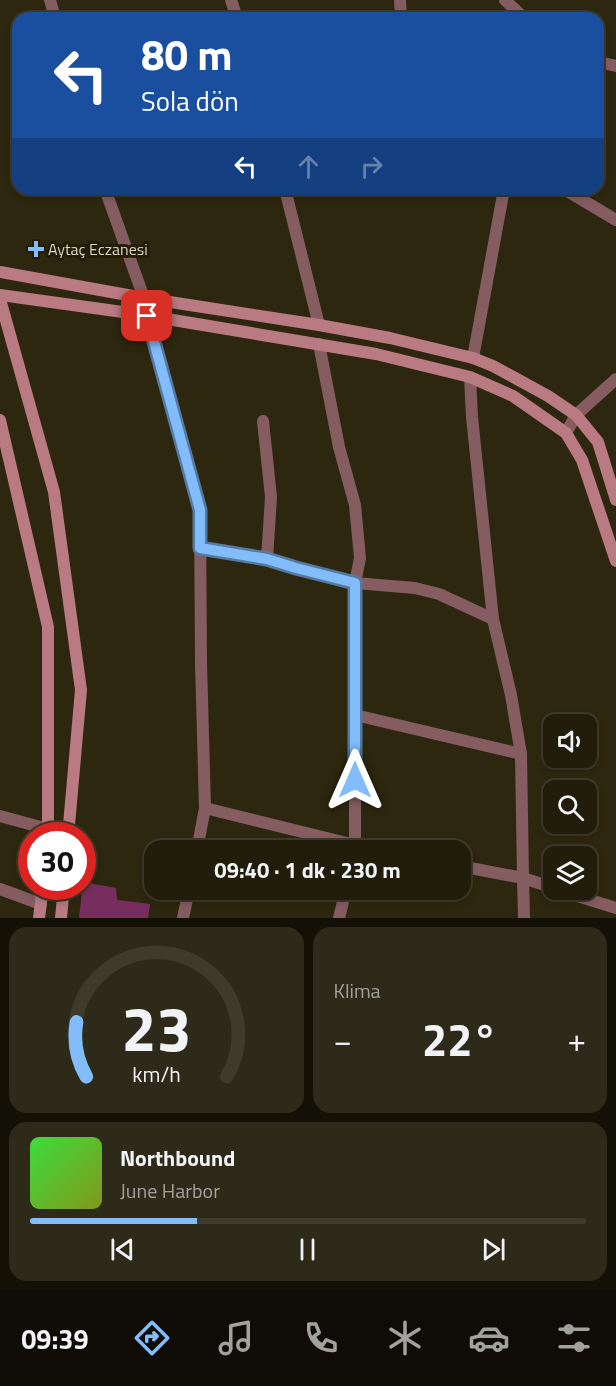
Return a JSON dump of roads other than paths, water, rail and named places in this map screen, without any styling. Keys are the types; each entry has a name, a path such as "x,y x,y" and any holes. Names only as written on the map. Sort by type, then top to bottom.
{"street":[{"path":"505,0 518,12"},
{"path":"107,195 144,298"},
{"path":"286,195 319,325"},
{"path":"473,358 503,195"},
{"path":"574,195 616,220"},
{"path":"0,272 144,298 319,325 390,338 473,358 493,366 548,396 576,415 597,442 616,500"},
{"path":"0,295 319,344 376,354 470,377 513,396 566,433 582,460 616,561"},
{"path":"0,299 54,492 81,690 69,822"},
{"path":"147,316 200,510 201,663 206,808 199,840"},
{"path":"319,344 339,447 354,505 360,558 355,583 355,840"},
{"path":"470,377 493,619 511,694 521,754 524,918"},
{"path":"566,433 576,415 616,379"},
{"path":"0,420 48,627 48,822"},
{"path":"263,421 271,497 267,559"},
{"path":"200,548 267,559 355,583 415,588 439,594 493,619"},
{"path":"355,715 521,754"},
{"path":"206,808 325,840"},
{"path":"0,816 18,822"},
{"path":"471,868 523,878 543,884"},
{"path":"0,889 41,904"},
{"path":"39,918 41,900"},
{"path":"61,918 63,900"},
{"path":"183,918 187,900"},
{"path":"339,918 344,900"},
{"path":"590,900 616,908"}],"place":[{"name":"Aytaç Eczanesi","path":"36,249"}]}
